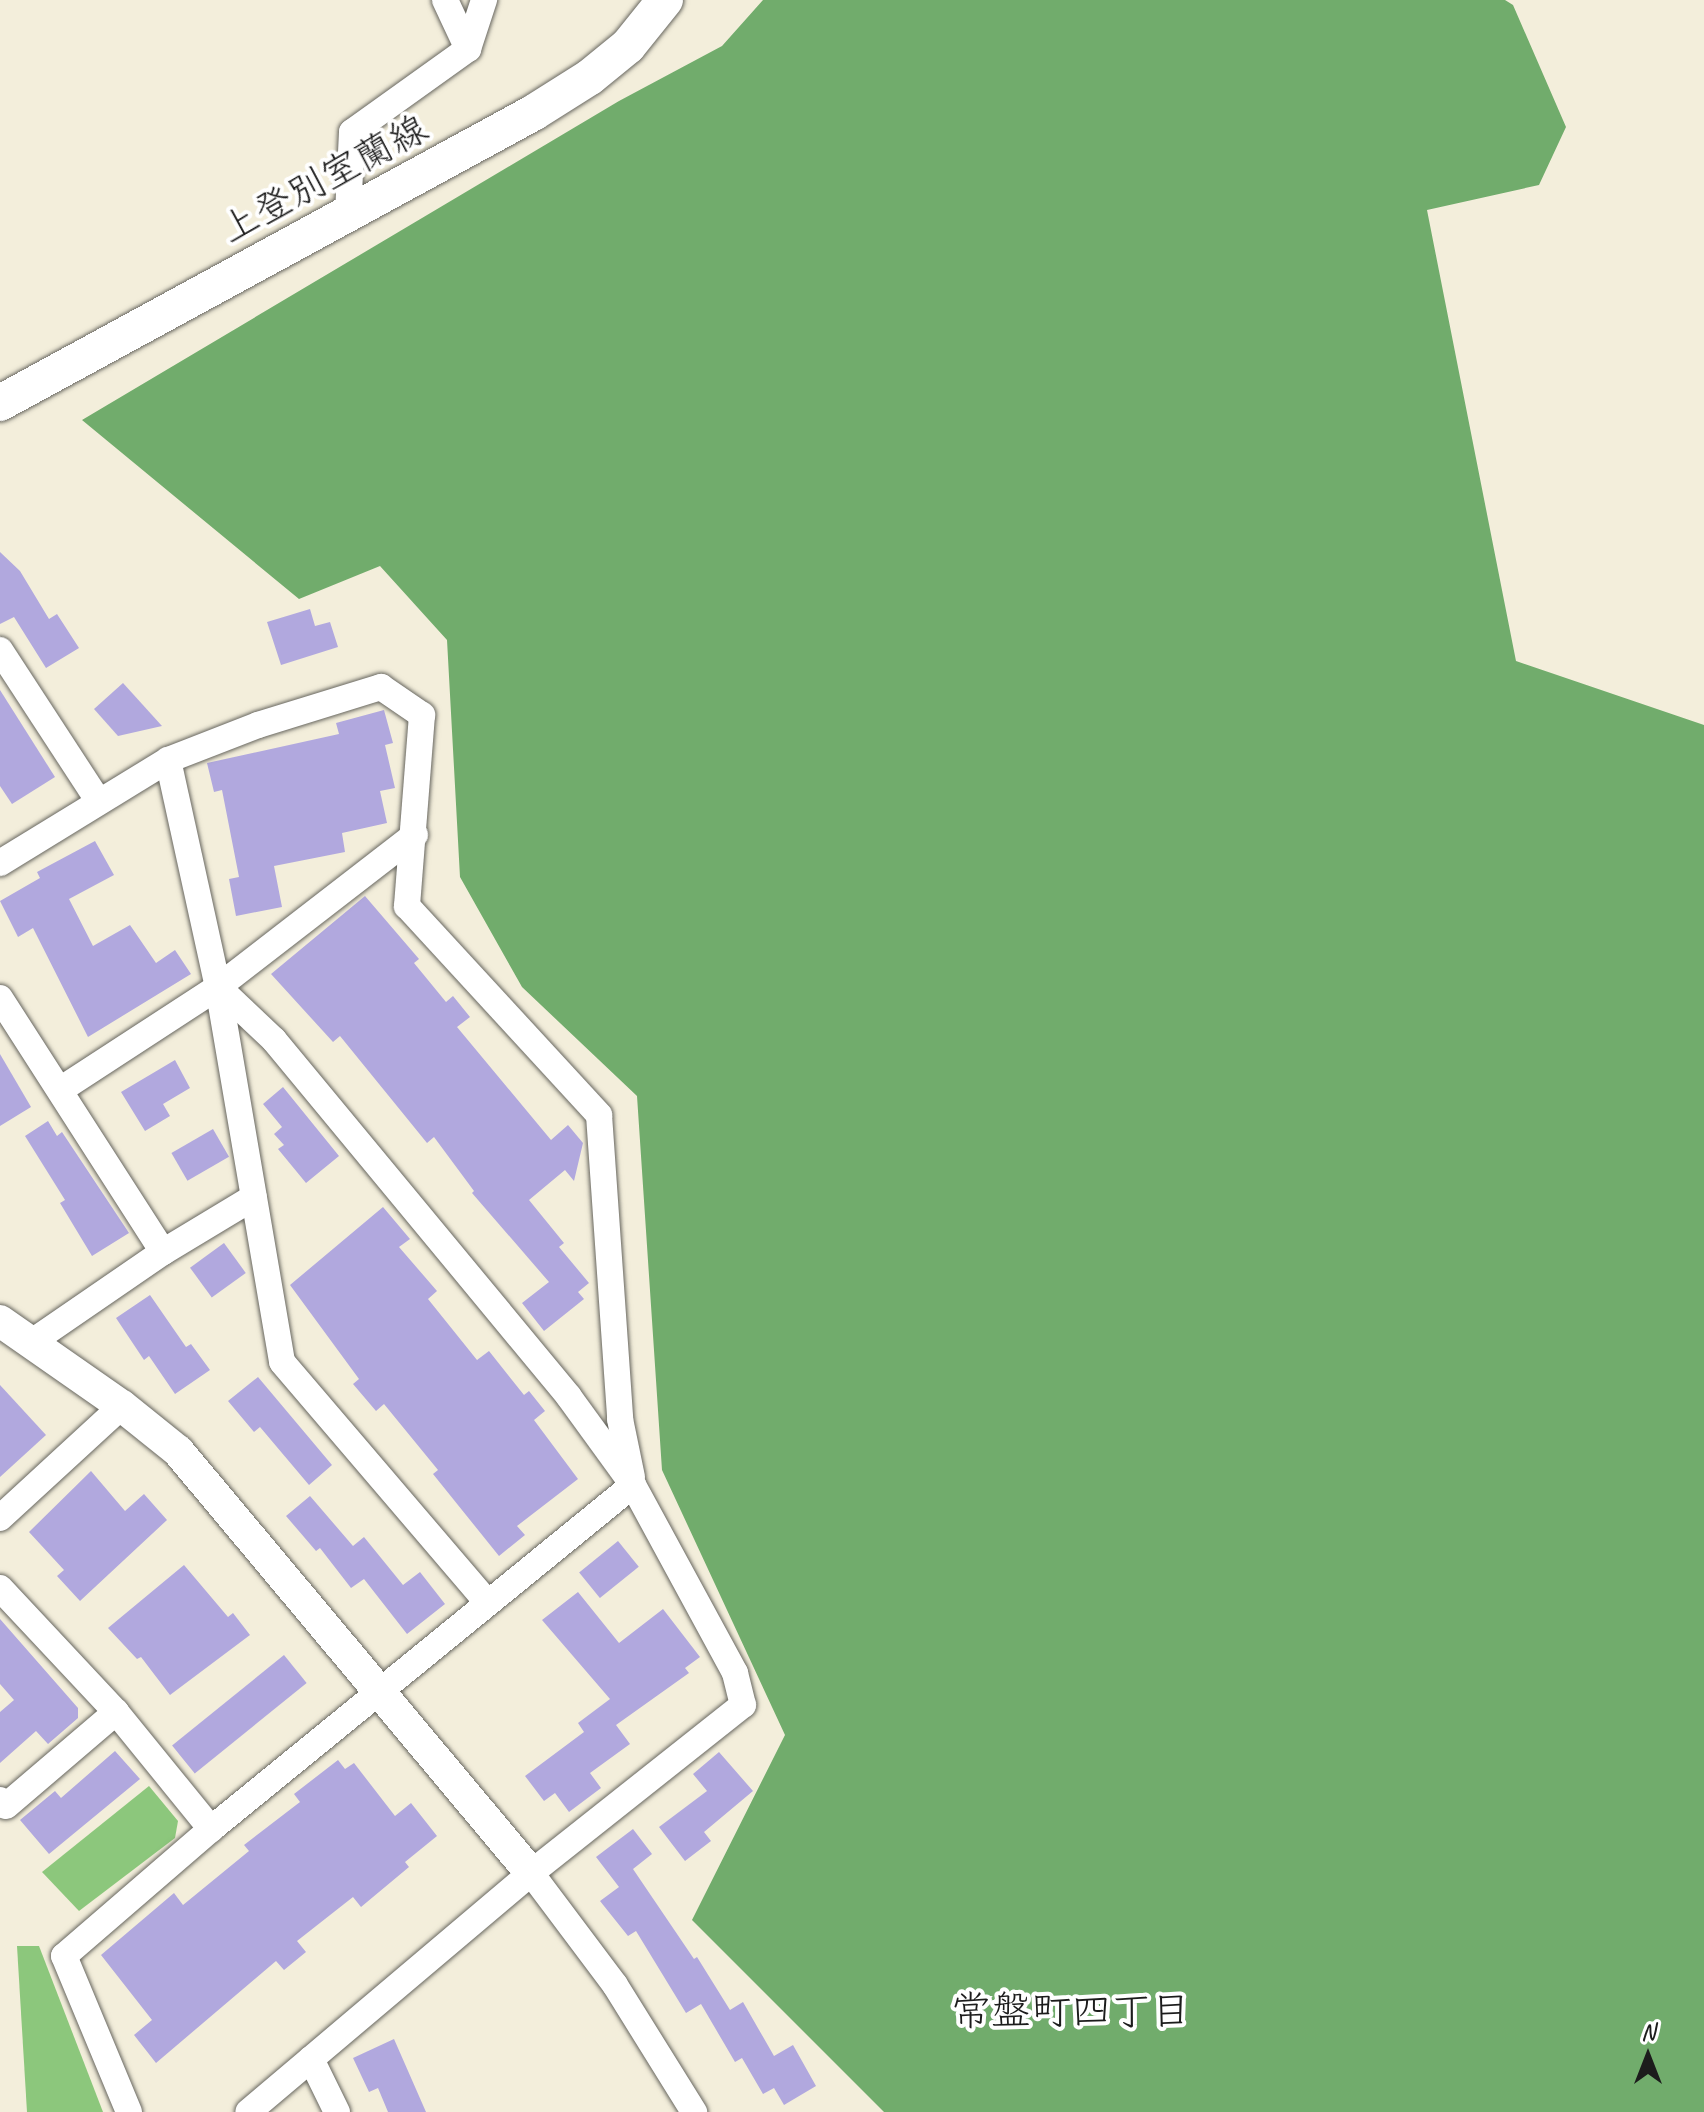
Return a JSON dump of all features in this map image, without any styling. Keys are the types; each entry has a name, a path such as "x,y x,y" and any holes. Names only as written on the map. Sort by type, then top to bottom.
{"main road":[{"name":"上登別室蘭線","path":"0,403 533,113 590,77 628,46 665,0"}],"street":[{"path":"445,0 468,49"},
{"path":"348,214 352,132 468,49 484,0"},
{"path":"0,650 99,802"},
{"path":"0,863 168,760 258,725 381,687 422,715 415,835 407,906 599,1115 620,1419 633,1485"},
{"path":"168,760 218,987 282,1362 487,1602"},
{"path":"60,1090 218,987 415,835"},
{"path":"218,987 285,1052 569,1397 633,1485 735,1673 743,1705 531,1873 248,2112"},
{"path":"0,998 163,1252"},
{"path":"29,1344 163,1252 254,1197"},
{"path":"0,1321 122,1406 178,1451 531,1873 615,1985 694,2112"},
{"path":"0,1518 122,1406"},
{"path":"129,2112 64,1956 380,1689 633,1485"},
{"path":"0,1588 116,1712 211,1829"},
{"path":"0,1800 6,1806 116,1712"},
{"path":"311,2059 337,2112"}],"green space":[{"path":"763,0 1505,0 1513,5 1566,127 1539,185 1427,210 1516,661 1704,725 1704,2112 884,2112 692,1920 785,1735 662,1470 637,1096 522,987 460,877 447,640 380,566 299,599 82,420 619,101 722,46"},
{"path":"149,1786 178,1821 175,1838 79,1911 42,1872"},
{"path":"17,1946 39,1946 103,2112 27,2112"}],"building":[{"path":"0,552 20,571 49,619 57,614 79,648 46,668 14,617 0,624"},
{"path":"310,609 315,626 330,622 338,647 281,665 267,622"},
{"path":"123,683 162,726 118,736 94,709"},
{"path":"0,690 55,777 12,804 0,786"},
{"path":"384,710 393,743 385,745 395,788 380,791 387,823 342,833 345,852 274,866 282,907 236,916 229,879 239,877 222,790 214,792 207,763 339,734 336,723"},
{"path":"95,841 114,875 69,899 93,946 130,925 156,963 175,950 191,974 88,1037 33,928 18,937 0,901 40,878 37,872"},
{"path":"365,896 419,959 414,963 446,1002 453,996 470,1017 457,1027 551,1140 568,1125 583,1143 574,1181 565,1170 529,1200 564,1243 559,1247 589,1283 578,1292 584,1299 544,1331 522,1303 549,1282 472,1193 474,1191 434,1137 427,1143 340,1036 333,1042 271,974"},
{"path":"0,1054 31,1107 0,1126"},
{"path":"175,1060 190,1088 163,1104 170,1116 145,1131 121,1092"},
{"path":"283,1087 339,1156 306,1183 278,1149 284,1145 274,1134 282,1127 263,1104"},
{"path":"48,1121 57,1136 62,1132 129,1233 92,1256 60,1203 65,1200 25,1136"},
{"path":"213,1129 229,1157 187,1181 171,1153"},
{"path":"383,1207 410,1239 399,1247 437,1291 428,1299 477,1360 489,1351 524,1395 529,1391 545,1411 534,1420 578,1479 517,1526 525,1535 499,1556 433,1474 438,1470 384,1404 376,1411 353,1384 359,1379 290,1285"},
{"path":"224,1243 246,1273 212,1298 190,1268"},
{"path":"150,1295 186,1347 191,1344 210,1370 175,1394 149,1356 144,1360 116,1318"},
{"path":"258,1377 332,1465 309,1485 260,1427 254,1432 228,1401"},
{"path":"0,1385 46,1435 0,1477"},
{"path":"91,1471 125,1511 144,1494 167,1520 80,1601 57,1576 64,1570 29,1532"},
{"path":"310,1496 353,1546 364,1537 403,1585 420,1572 445,1604 407,1634 364,1579 351,1588 320,1548 316,1551 286,1516"},
{"path":"618,1541 639,1567 600,1598 579,1572"},
{"path":"184,1565 228,1617 233,1613 250,1635 170,1695 141,1657 137,1659 108,1628"},
{"path":"578,1592 619,1643 663,1609 700,1657 685,1668 689,1673 616,1725 630,1744 590,1773 601,1788 569,1812 555,1793 544,1801 525,1776 584,1732 578,1723 610,1699 542,1620"},
{"path":"0,1619 78,1708 78,1718 48,1744 36,1731 0,1763 0,1712 14,1700 0,1684"},
{"path":"284,1655 307,1683 195,1774 172,1746"},
{"path":"115,1751 140,1779 49,1854 20,1820 55,1791 61,1798"},
{"path":"719,1752 753,1791 704,1832 711,1841 685,1861 659,1827 707,1791 693,1774"},
{"path":"338,1760 345,1769 354,1763 395,1816 411,1803 437,1836 405,1862 409,1867 361,1907 353,1897 297,1941 306,1952 284,1970 276,1961 156,2063 134,2035 152,2020 101,1955 174,1893 183,1905 249,1851 244,1845 300,1802 294,1794"},
{"path":"633,1829 652,1854 633,1869 694,1959 697,1957 730,2010 743,2002 774,2056 793,2045 816,2086 784,2105 774,2088 763,2094 742,2058 735,2062 701,2004 686,2013 636,1931 628,1936 600,1901 619,1887 596,1857"},
{"path":"394,2039 426,2112 388,2112 378,2088 369,2092 353,2058"}],"district":[{"name":"常盤町四丁目","path":"1071,2011"}]}
